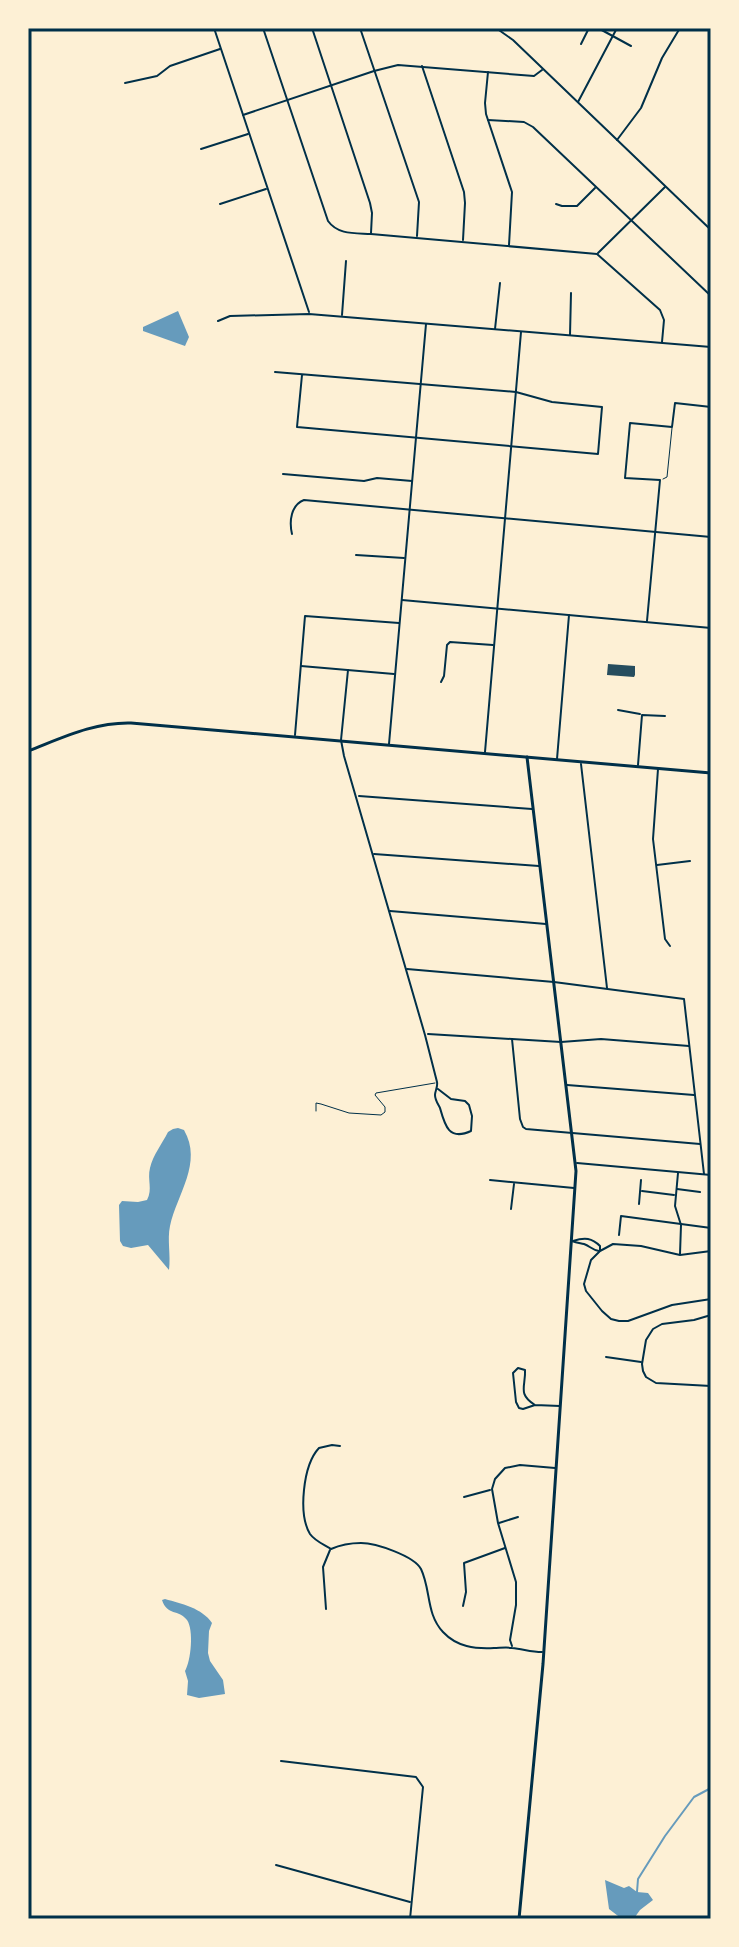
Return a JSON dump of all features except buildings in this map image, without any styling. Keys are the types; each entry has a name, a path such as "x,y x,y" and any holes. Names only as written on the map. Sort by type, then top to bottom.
{"street":[{"path":"214,28 309,314"},
{"path":"263,28 331,225 339,231 597,254 660,310 664,320 662,342"},
{"path":"312,28 370,203 371,234"},
{"path":"360,28 419,202 417,237"},
{"path":"496,28 513,40 711,230"},
{"path":"581,44 589,28"},
{"path":"598,28 631,46"},
{"path":"577,103 617,28"},
{"path":"617,141 641,108 664,54 680,28"},
{"path":"125,83 157,76 170,66 221,49"},
{"path":"243,115 398,65 534,76 542,70"},
{"path":"422,66 464,192 463,242"},
{"path":"488,72 485,103 488,120 512,192 509,246"},
{"path":"488,120 524,122 533,127 711,296"},
{"path":"201,149 249,133"},
{"path":"556,204 577,206 596,187"},
{"path":"597,254 665,187"},
{"path":"220,204 267,189"},
{"path":"342,316 346,261"},
{"path":"495,329 500,283"},
{"path":"570,335 571,293"},
{"path":"218,321 230,316 309,314 711,347"},
{"path":"389,745 426,323"},
{"path":"485,753 521,331"},
{"path":"275,372 516,392 552,402 602,407 598,454 297,427 302,375"},
{"path":"647,621 660,480 625,478 630,423 672,427 675,403 711,407"},
{"path":"283,474 364,481 377,478 412,481"},
{"path":"292,534 291,518 300,501 711,537"},
{"path":"356,555 405,558"},
{"path":"402,600 711,628"},
{"path":"556,760 569,615"},
{"path":"295,736 305,616 400,623"},
{"path":"441,682 450,642 494,646"},
{"path":"301,666 395,674"},
{"path":"348,670 341,740 425,1035 437,1082 435,1096 443,1125 448,1131 466,1134 471,1131 469,1105 465,1101 451,1099 438,1089"},
{"path":"618,710 665,716"},
{"path":"638,767 642,715"},
{"path":"28,751 84,729 117,723 711,773"},
{"path":"519,1919 544,1652 575,1188 573,1133 527,757"},
{"path":"581,762 607,989"},
{"path":"658,768 653,839 665,939 670,946"},
{"path":"356,795 533,809"},
{"path":"373,854 540,866"},
{"path":"656,866 690,861"},
{"path":"390,911 547,924"},
{"path":"406,969 554,982 684,999 704,1174"},
{"path":"425,1035 561,1042 601,1039 690,1047"},
{"path":"512,1039 520,1119 526,1129 702,1144"},
{"path":"567,1085 695,1096"},
{"path":"575,1163 711,1175"},
{"path":"678,1172 675,1206 681,1225 680,1255"},
{"path":"490,1180 575,1188"},
{"path":"639,1204 641,1180"},
{"path":"511,1209 514,1183"},
{"path":"676,1189 700,1192"},
{"path":"642,1191 675,1195"},
{"path":"619,1235 621,1216 711,1228"},
{"path":"572,1241 593,1239 600,1246 600,1251"},
{"path":"572,1241 600,1251"},
{"path":"711,1251 680,1255 613,1244 591,1260 585,1288 611,1319 628,1321 672,1305 711,1299"},
{"path":"711,1315 662,1324 653,1329 646,1340 643,1362 646,1377 656,1383 711,1386"},
{"path":"606,1357 643,1362"},
{"path":"535,1405 526,1400 525,1370 518,1368 513,1373 516,1406 523,1409 535,1405 560,1406"},
{"path":"331,1549 309,1533 304,1508 308,1465 313,1454 324,1446 340,1446"},
{"path":"512,1648 510,1640 516,1582 498,1523 492,1489 495,1479 505,1468 520,1465 555,1468"},
{"path":"464,1497 492,1489"},
{"path":"498,1523 518,1517"},
{"path":"326,1609 323,1567 326,1557 331,1549 341,1545 366,1544 416,1561 432,1615 444,1634 465,1647 544,1652"},
{"path":"463,1606 466,1592 464,1563 506,1547"},
{"path":"281,1761 416,1777 421,1781 423,1787 410,1919"},
{"path":"276,1865 411,1903"}],"lane":[{"path":"660,480 667,477 672,427"},
{"path":"316,1111 316,1103 349,1113 381,1115 385,1107 377,1099 376,1093 437,1082"}],"water":[{"path":"178,311 189,337 185,346 143,331 143,327"},
{"path":"178,1128 184,1130 191,1154 187,1178 170,1226 169,1270 148,1245 123,1246 120,1241 119,1205 122,1201 147,1200 153,1159 168,1132"},
{"path":"162,1600 197,1610 212,1623 208,1653 223,1680 225,1694 199,1698 187,1695 185,1671 191,1646 189,1625 184,1617 164,1605"},
{"path":"605,1880 648,1893 653,1900 635,1917 622,1919 609,1909"}],"waterway":[{"path":"637,1892 638,1879 665,1836 694,1797 711,1788"}]}
